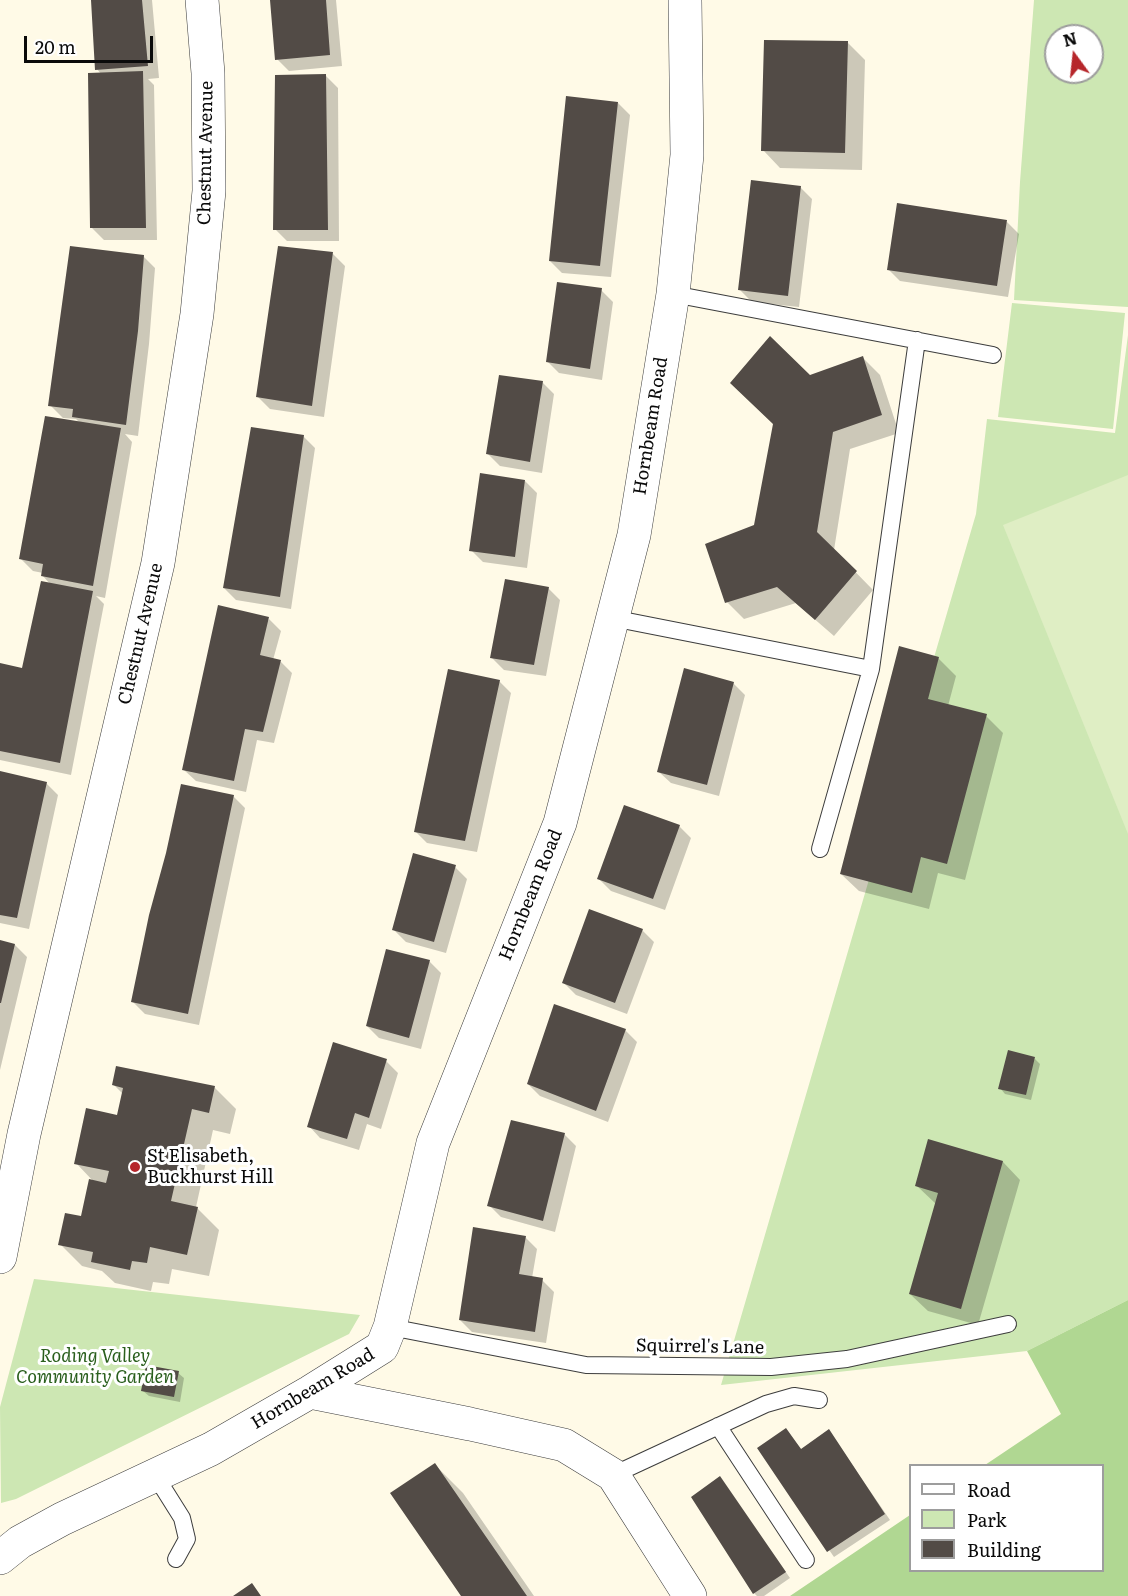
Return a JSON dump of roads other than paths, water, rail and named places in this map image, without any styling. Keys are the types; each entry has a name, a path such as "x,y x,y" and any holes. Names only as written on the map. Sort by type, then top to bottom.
{"street":[{"name":"Chestnut Avenue","path":"0,1257 24,1134 158,563 197,314 209,191 208,73 202,0"},
{"name":"Hornbeam Road","path":"0,1558 20,1542 62,1519 211,1449 382,1347 390,1327 433,1143 560,823 633,535 673,294 687,155 685,0"},
{"path":"310,1392 564,1445 613,1475 690,1596"}],"lane":[{"path":"673,294 993,355"},
{"path":"820,849 871,669 917,340"},
{"path":"612,618 871,669"},
{"name":"Squirrel's Lane","path":"390,1327 586,1365 771,1367 847,1359 1008,1324"},
{"path":"613,1475 766,1404 794,1396 819,1400"},
{"path":"718,1426 806,1560"},
{"path":"155,1475 182,1518 187,1539 176,1559"}],"place":[{"name":"St Elisabeth, Buckhurst Hill","path":"135,1167"}],"park label":[{"name":"Roding Valley Community Garden","path":"95,1367"}]}
